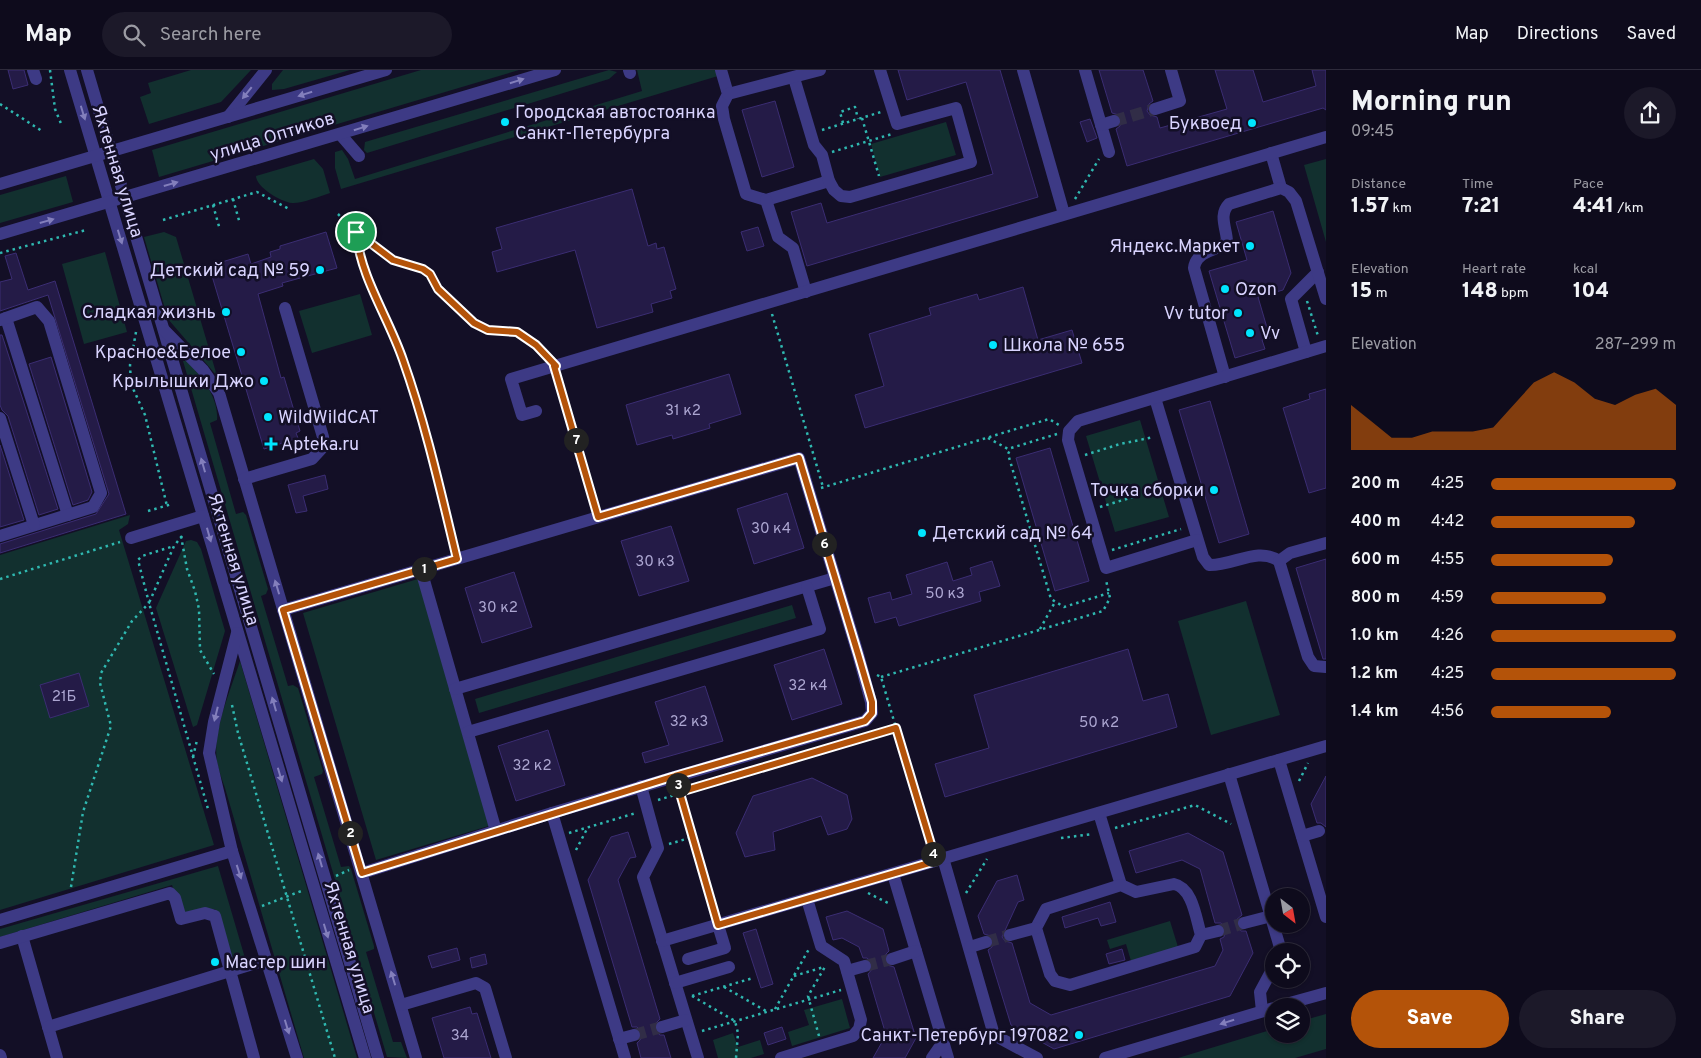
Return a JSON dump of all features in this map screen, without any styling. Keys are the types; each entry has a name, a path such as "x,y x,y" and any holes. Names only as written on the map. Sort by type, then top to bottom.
{"street":[{"name":"Яхтенная улица","path":"70,70 365,1058"},
{"name":"Яхтенная улица","path":"87,70 378,1058"},
{"path":"228,117 266,70"},
{"name":"улица Оптиков","path":"0,184 386,70"},
{"name":"улица Оптиков","path":"0,234 555,70"},
{"path":"721,70 728,94 722,106 724,120 746,194 766,200 829,181"},
{"path":"728,94 778,79 794,78 820,70"},
{"path":"794,78 814,145 822,155 829,181 834,190 841,196 850,197 971,162 956,108 897,124 880,70"},
{"path":"1023,70 1064,214"},
{"path":"1085,70 1109,152"},
{"path":"1155,109 1180,101 1171,70"},
{"path":"1101,125 1114,121"},
{"path":"340,134 359,156"},
{"path":"536,411 522,415 511,379 1326,137"},
{"path":"1271,153 1281,188"},
{"path":"1225,377 1194,268 1195,261 1200,254 1220,248 1228,242 1223,218 1224,209 1229,204 1281,188 1289,192 1296,201 1326,299"},
{"path":"766,200 778,237 793,248 806,292"},
{"path":"1306,352 1290,299 1318,272"},
{"path":"0,536 34,525 68,515 93,507 101,493 49,321 37,307 3,319 68,515"},
{"path":"244,479 312,459 324,446 285,308"},
{"path":"163,328 204,370 219,393 416,1058"},
{"path":"1197,540 1106,568 1068,440 1068,431 1078,421 1324,347"},
{"path":"1155,398 1203,557 1209,565 1218,565 1259,555 1271,555 1279,561 1308,657 1314,666 1326,667"},
{"path":"0,418 34,525"},
{"path":"283,610 799,458 872,702 872,713 865,721 552,813 362,873"},
{"path":"131,538 203,516"},
{"path":"1279,561 1290,554 1326,544"},
{"path":"420,570 496,831"},
{"path":"455,689 835,578"},
{"path":"468,732 820,629 807,586"},
{"path":"238,633 223,687 209,753 232,851 297,1058"},
{"path":"662,941 1321,747"},
{"path":"1279,760 1326,917"},
{"path":"1229,774 1265,896"},
{"path":"642,786 658,848 643,877 698,1058"},
{"path":"552,813 625,1058"},
{"path":"1099,813 1122,886"},
{"path":"1302,836 1319,831"},
{"path":"0,920 232,851"},
{"path":"939,860 970,947 994,1035 1037,1058"},
{"path":"893,874 946,1052 932,1058"},
{"path":"1174,884 1182,886 1187,891 1201,935 1195,947 1070,985 1055,981 1050,974 1036,928 1046,908 1122,886 1136,892 1174,884"},
{"path":"0,943 167,892 175,898 182,919 209,912 215,916 254,1058"},
{"path":"781,1058 854,1036 859,1029 861,1020 844,961 821,946 807,899"},
{"path":"1244,923 1265,918"},
{"path":"688,959 725,948 718,925"},
{"path":"1010,935 1036,928"},
{"path":"1201,935 1218,931"},
{"path":"22,936 56,1058"},
{"path":"970,947 986,942"},
{"path":"892,958 916,951"},
{"path":"48,1027 266,960"},
{"path":"847,971 865,966"},
{"path":"675,984 730,967"},
{"path":"401,1005 476,983 480,984 485,988 506,1058"},
{"path":"1265,983 1260,992 1265,1003"},
{"path":"1308,998 1326,993"},
{"path":"1105,1058 1265,1011"},
{"path":"662,1027 686,1020"},
{"path":"619,1040 634,1035"}],"path":[{"path":"50,70 54,85 55,109 62,126"},
{"path":"0,104 42,132"},
{"path":"843,123 840,112 855,107 868,141 882,188"},
{"path":"811,133 892,109"},
{"path":"822,155 892,135 897,124"},
{"path":"1064,214 1098,160 1109,152"},
{"path":"163,220 257,192 288,209"},
{"path":"233,199 240,224"},
{"path":"213,205 220,230"},
{"path":"338,214 356,232 393,260 423,269 430,274 438,289 474,323 488,330 517,332 536,345 555,366 598,517"},
{"path":"0,253 86,230"},
{"path":"356,232 364,273 403,358 419,409 457,559"},
{"path":"1303,287 1324,347"},
{"path":"769,303 823,487"},
{"path":"137,328 130,376 145,415 166,506"},
{"path":"822,497 820,488 1049,419 1068,431"},
{"path":"988,438 1010,450 1068,431"},
{"path":"1074,458 1120,444 1166,434"},
{"path":"1010,450 1008,454 1050,599 1064,607 1109,593"},
{"path":"1089,510 1180,482"},
{"path":"148,511 172,504"},
{"path":"1101,553 1193,526"},
{"path":"187,534 180,536 187,569 198,603 200,650 215,675 217,666"},
{"path":"0,579 110,545"},
{"path":"69,899 83,812 111,726 100,682 101,673 132,621 149,603 138,560 142,556 174,546"},
{"path":"881,677 1103,611 1110,598 1106,568"},
{"path":"1040,630 1056,602"},
{"path":"223,687 232,704 238,734 335,1058"},
{"path":"887,698 939,860"},
{"path":"652,802 896,728"},
{"path":"193,757 198,734"},
{"path":"1290,797 1321,747"},
{"path":"675,776 718,925"},
{"path":"558,836 639,812"},
{"path":"568,866 588,827"},
{"path":"658,848 693,837"},
{"path":"854,885 904,911"},
{"path":"775,1010 817,934"},
{"path":"821,1046 808,996 832,954"},
{"path":"794,976 825,967"},
{"path":"692,996 753,978"},
{"path":"675,984 734,1021 738,1033 736,1058"},
{"path":"724,987 767,1012"},
{"path":"691,1035 852,987"}],"green space":[{"path":"191,70 251,70 221,102 149,124 140,97 151,93 148,83"},
{"path":"283,70 350,70 284,89 272,90 272,84"},
{"path":"421,70 519,70 159,177 152,150"},
{"path":"609,70 617,72 609,79 367,153 364,150 365,142"},
{"path":"637,70 716,70 718,76 341,189 335,168 335,152 342,150 348,159 355,179 642,91"},
{"path":"946,122 956,155 880,177 871,144"},
{"path":"314,159 323,169 330,193 292,203 270,193 257,180 256,176"},
{"path":"1326,159 1326,242 1304,165"},
{"path":"66,176 73,202 0,223 0,195"},
{"path":"164,232 176,237 217,376 168,319 144,237"},
{"path":"105,252 127,332 84,344 62,264"},
{"path":"360,294 372,335 312,353 299,311"},
{"path":"183,361 187,361 198,373 215,403 217,420 210,423 236,514 243,512 246,515 268,589 266,594 261,596 288,686 293,685 298,688 323,771 322,774 314,777 341,867 349,866 351,869 374,946 374,949 366,952 393,1042 401,1042 407,1058 387,1057"},
{"path":"1140,420 1169,517 1115,532 1086,436"},
{"path":"130,515 128,524 119,530 214,845 0,910 0,555"},
{"path":"186,541 197,542 201,549 225,631 197,725 193,727 156,608"},
{"path":"418,579 492,825 376,860 303,613"},
{"path":"1246,601 1280,715 1211,735 1178,621"},
{"path":"792,605 796,618 479,713 475,699"},
{"path":"240,661 357,1058 304,1058 217,762 216,750 220,724"},
{"path":"218,866 245,958 237,962 230,956 215,909 189,915 181,910 172,885 0,937 0,929"},
{"path":"1170,921 1178,947 1131,961 1126,944 1110,949 1107,940"},
{"path":"842,999 850,1028 792,1046 788,1032 809,1025 804,1010"},
{"path":"1326,1014 1326,1049 1295,1058 1178,1058 1265,1032 1265,1043 1310,1043 1310,1018"},
{"path":"733,1033 738,1047 760,1040 764,1054 751,1058 718,1058 713,1040"}],"building":[{"path":"8,70 24,70 28,85 13,89"},
{"path":"898,70 1000,70 1038,197 807,266 791,212 821,203 827,223 993,174 966,82 907,100"},
{"path":"1099,70 1143,70 1153,101 1149,104 1147,111 1150,115 1157,117 1160,128 1227,109 1215,70 1253,70 1263,102 1316,86 1312,70 1326,70 1326,110 1323,108 1127,166 1116,129 1120,126 1122,119 1119,115 1112,113"},
{"path":"775,101 794,167 762,177 742,110"},
{"path":"1090,119 1097,138 1087,142 1080,122"},
{"path":"632,189 648,246 656,243 657,249 664,247 676,289 670,291 672,298 651,304 653,312 597,328 575,250 497,272 492,252 502,249 496,228"},
{"path":"1273,211 1291,273 1283,290 1258,297 1270,338 1262,340 1265,349 1235,358 1209,271 1247,260 1236,222"},
{"path":"758,227 764,246 747,251 741,232"},
{"path":"326,232 337,268 282,283 283,286 258,294 281,378 284,377 300,431 296,433 298,438 264,449 209,266 248,254 251,264 271,257 270,252 280,249 280,246"},
{"path":"16,253 28,290 55,281 126,514 0,553 0,544 96,514 109,494 48,295 0,311 0,282 12,279 5,256"},
{"path":"1023,287 1038,340 1072,330 1082,363 865,428 855,395 884,386 869,334 931,315 929,308 977,294 979,300"},
{"path":"0,335 2,335 58,509 39,515 8,416 0,405"},
{"path":"51,357 92,492 88,500 73,505 29,364"},
{"path":"729,374 741,414 709,424 710,428 673,439 672,435 637,445 626,405"},
{"path":"1326,389 1326,488 1309,493 1283,408 1310,399 1309,394"},
{"path":"1210,401 1249,534 1219,543 1179,410"},
{"path":"0,445 24,520 0,527"},
{"path":"1050,448 1089,581 1055,591 1016,458"},
{"path":"325,475 328,489 303,496 307,511 296,513 288,485"},
{"path":"787,493 804,548 754,564 737,509"},
{"path":"671,526 689,581 639,596 621,541"},
{"path":"1326,559 1326,659 1323,659 1296,568"},
{"path":"992,561 1000,586 979,592 981,601 899,626 896,617 875,623 868,598 890,592 892,600 912,594 906,575 947,562 953,581 972,575 970,568"},
{"path":"514,572 532,627 482,643 465,588"},
{"path":"824,649 842,704 792,720 774,665"},
{"path":"1128,649 1143,701 1168,694 1177,727 945,797 935,764 989,748 974,695"},
{"path":"79,673 89,706 50,718 40,685"},
{"path":"705,686 723,741 645,763 642,753 669,745 655,702"},
{"path":"548,730 565,785 516,801 498,746"},
{"path":"1326,776 1326,827 1321,823 1317,823 1311,804"},
{"path":"812,778 847,795 852,819 847,829 828,835 821,816 773,832 775,850 745,857 736,833 753,796"},
{"path":"628,832 636,857 630,858 618,880 660,1019 654,1025 654,1030 660,1035 664,1035 671,1058 641,1058 637,1043 642,1038 642,1032 637,1027 632,1027 588,880 611,837"},
{"path":"1188,833 1223,852 1242,915 1236,920 1236,925 1241,931 1246,931 1253,953 1230,996 1054,1049 1011,1025 988,950 992,947 994,940 991,936 984,934 978,916 997,881 1017,875 1024,900 1018,902 1002,937 1005,941 1012,943 1030,1003 1051,1015 1215,966 1223,950 1220,939 1224,937 1226,930 1221,923 1215,923 1200,869 1182,860 1136,873 1129,851"},
{"path":"1110,902 1116,922 1101,926 1098,918 1065,928 1062,917"},
{"path":"847,911 883,929 889,951 884,961 887,965 894,967 916,1038 905,1058 873,1058 886,1035 868,974 873,968 873,963 867,958 863,958 859,947 842,938 833,940 826,917"},
{"path":"756,929 773,984 761,988 743,933"},
{"path":"457,948 460,960 432,968 428,956"},
{"path":"1122,949 1125,960 1109,964 1106,954"},
{"path":"485,954 487,964 472,968 470,958"},
{"path":"470,1007 472,1014 477,1013 491,1058 444,1058 432,1018"},
{"path":"782,1027 786,1039 768,1045 764,1033"}],"tunnel":[{"path":"1114,121 1155,109"},
{"path":"1218,931 1244,923"},
{"path":"986,942 1010,935"},
{"path":"865,966 892,959"},
{"path":"634,1035 662,1027"}],"place":[{"name":"Городская автостоянка Санкт-Петербурга","path":"505,122"},
{"name":"Буквоед","path":"1252,123"},
{"name":"Яндекс.Маркет","path":"1250,246"},
{"name":"Детский сад № 59","path":"320,270"},
{"name":"Ozon","path":"1225,289"},
{"name":"Сладкая жизнь","path":"226,312"},
{"name":"Vv tutor","path":"1238,313"},
{"name":"Vv","path":"1250,333"},
{"name":"Школа № 655","path":"993,345"},
{"name":"Красное&Белое","path":"241,352"},
{"name":"Крылышки Джо","path":"264,381"},
{"name":"WildWildCAT","path":"268,417"},
{"name":"Apteka.ru","path":"271,444"},
{"name":"Точка сборки","path":"1214,490"},
{"name":"Детский сад № 64","path":"922,533"},
{"name":"Мастер шин","path":"215,962"},
{"name":"Санкт-Петербург 197082","path":"1079,1035"}],"route":[{"path":"356,232 357,247 364,273 403,358 419,409 457,559 283,610 362,873 675,776 718,925 936,861 896,728 791,761 778,763 680,792 675,776 865,721 872,713 872,702 799,458 598,517 554,366 556,366 536,345 517,332 496,329 488,330 474,323 438,289 430,274 423,269 393,260 356,232"}]}
